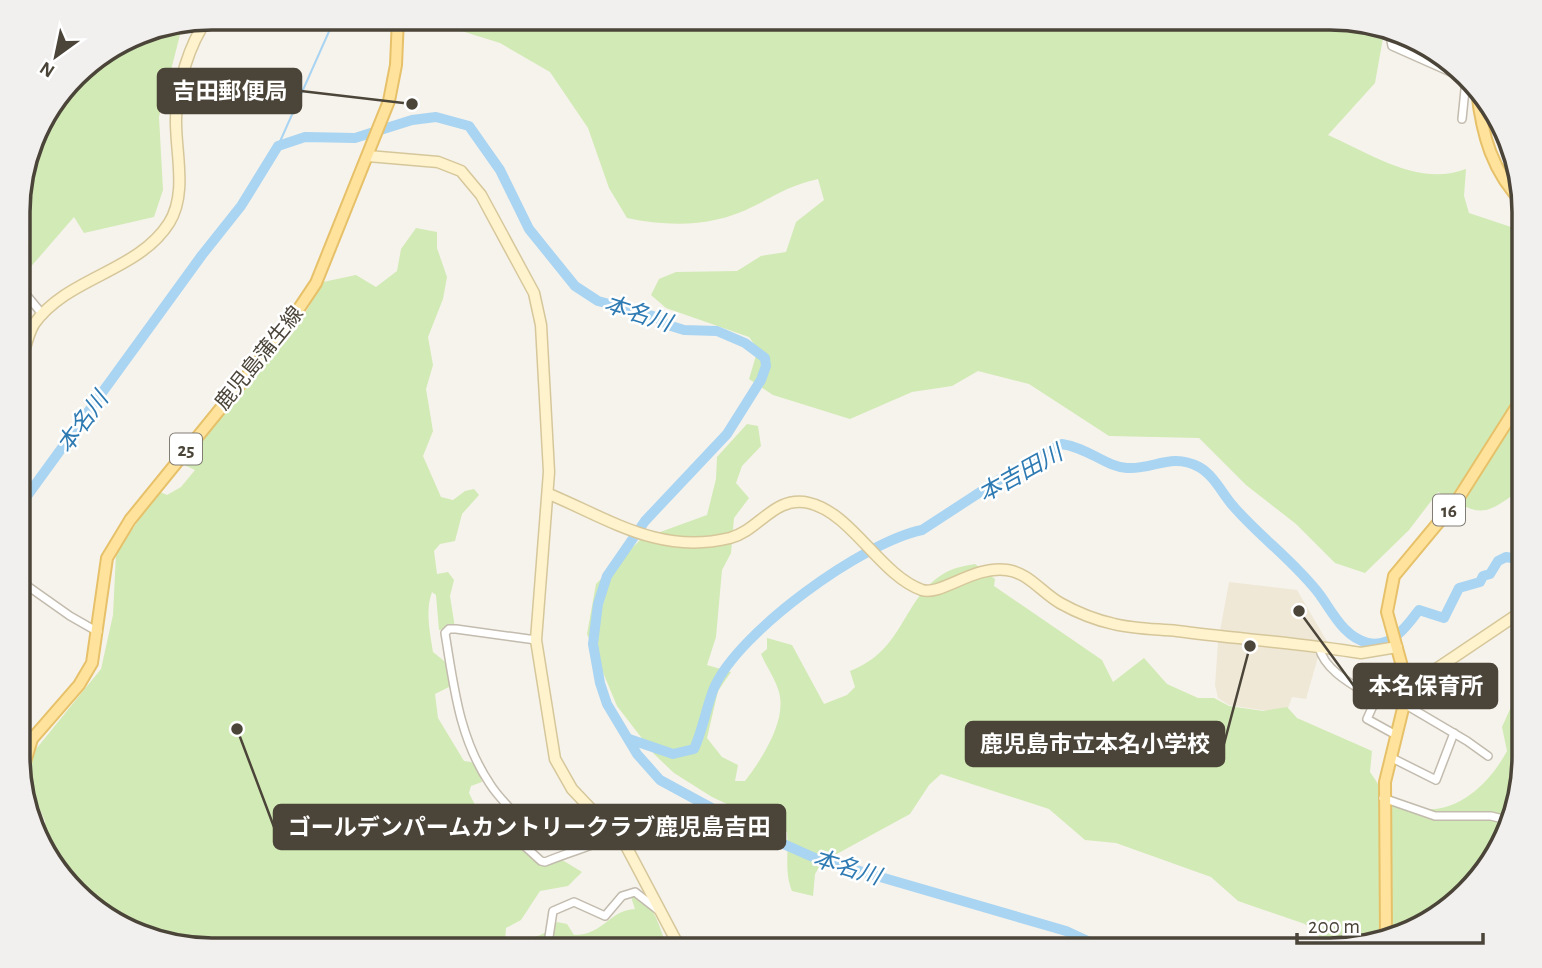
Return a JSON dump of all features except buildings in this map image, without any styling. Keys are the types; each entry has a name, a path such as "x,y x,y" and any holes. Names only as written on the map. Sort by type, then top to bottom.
{"main road":[{"name":"鹿児島蒲生線","path":"30,746 32,739 86,676 92,663 99,632 102,580 112,548 130,520 304,303 321,272 384,113 396,65 397,30"},
{"path":"1481,111 1492,161 1511,189"},
{"name":"16","path":"1407,696 1389,626 1387,602 1394,576 1458,499 1512,414"},
{"path":"1386,930 1383,798 1390,757 1407,696"}],"street":[{"path":"30,332 43,315 72,290 109,272 152,242 169,223 179,192 176,119 179,95 200,30"},
{"path":"1391,41 1392,47 1443,69"},
{"path":"1462,119 1464,89"},
{"path":"370,150 438,162 461,171 481,195 526,276 538,304 549,494 536,640 552,748 559,771 617,835 640,868 658,910 674,938"},
{"path":"30,299 43,315"},
{"path":"549,494 645,536 674,543 728,538 749,528 777,507 801,502 819,506 876,556 926,591 936,590 974,572 1005,569 1027,577 1068,607 1112,624 1368,653 1395,644"},
{"path":"30,588 70,616 99,632"},
{"path":"1320,647 1321,653 1338,675 1377,699 1407,696 1512,619"},
{"path":"536,640 456,629 449,629 445,634 455,704 465,736 488,781 518,818 518,840 541,861 588,848 617,835"},
{"path":"1407,696 1488,756"},
{"path":"1377,699 1367,719 1396,735"},
{"path":"1390,757 1436,780 1454,733"},
{"path":"1383,798 1435,816 1501,819"},
{"path":"549,937 553,911 574,902 605,916 622,896 635,892 658,910"}],"shaded area":[{"path":"1229,582 1297,590 1329,645 1283,640 1283,649 1315,653 1318,657 1306,699 1292,697 1286,714 1229,705 1218,698 1215,685 1218,642"}],"green space":[{"path":"458,30 1331,30 1354,31 1383,38 1375,83 1328,135 1378,159 1413,171 1431,174 1466,169 1464,196 1469,213 1512,227 1512,495 1490,509 1473,510 1438,492 1409,530 1365,573 1335,563 1296,524 1246,485 1199,438 1109,436 1029,384 978,371 952,386 912,392 850,419 773,395 749,379 758,349 749,337 666,308 651,295 659,279 676,272 737,271 761,256 786,252 796,222 824,200 818,179 792,187 723,218 676,224 627,218 609,188 588,128 550,72 500,43"},
{"path":"181,33 159,117 163,190 154,217 84,233 74,217 30,268 31,188 39,153 54,121 76,91 91,91 91,76 111,60 153,39"},
{"path":"416,228 437,232 437,248 447,277 443,299 428,337 433,365 426,389 433,431 423,456 441,497 453,500 465,491 474,489 479,495 462,514 455,541 440,544 434,551 437,574 448,572 454,580 450,596 455,628 439,630 436,595 432,592 429,606 433,652 449,665 451,686 435,694 438,718 464,761 471,762 479,769 482,782 471,786 469,793 484,823 495,827 541,863 559,858 582,872 568,886 540,891 521,920 506,928 505,938 211,938 188,937 153,929 111,908 67,867 44,826 45,821 34,797 31,780 32,754 101,669 113,615 116,554 158,491 167,495 181,487 195,470 182,464 296,329 323,282 356,275 376,287 397,271 401,249"},
{"path":"747,424 758,426 761,446 742,466 736,483 749,498 734,518 731,553 722,570 716,637 707,665 731,672 718,691 707,738 722,757 738,765 735,781 745,781 759,761 772,738 780,713 778,689 761,654 767,649 767,638 792,645 824,704 847,695 855,687 850,671 868,662 893,638 929,584 950,570 975,564 995,579 994,586 1102,660 1113,682 1144,658 1167,684 1198,698 1214,698 1229,706 1263,711 1287,707 1297,718 1372,751 1370,772 1379,786 1392,799 1411,806 1441,808 1455,804 1480,787 1507,751 1502,727 1512,705 1512,768 1509,792 1494,837 1475,867 1459,885 1421,914 1389,929 1366,935 1320,938 1305,924 1238,901 1211,877 1116,843 1085,840 1049,809 941,774 929,785 910,814 822,862 815,874 813,896 792,891 787,869 787,832 712,797 674,773 654,754 617,706 587,634 596,584 641,539 707,515 716,479 717,457"},
{"path":"630,894 648,905 663,936 531,938 545,933 557,922 567,924 574,935 593,931 619,913 635,909"}],"waterway":[{"path":"278,146 330,30"},
{"name":"本名川","path":"30,492 202,255 241,206 278,146 305,137 355,138 412,120 436,117 469,126 500,170 529,229 575,286 598,301 653,316 668,325 684,330 717,331 745,343 765,358 766,366 761,380 727,434 645,521 607,576 598,604 593,644 607,704 637,754 660,780 752,830 815,858 1066,931 1081,938"},
{"name":"本吉田川","path":"629,739 673,754 694,749 714,688 727,666 748,641 805,592 868,552 922,530 1011,472 1062,444 1081,449 1119,467 1136,468 1171,461 1199,467 1214,480 1244,518 1310,583 1346,630 1352,636 1368,643 1377,644 1392,639 1419,610 1444,618 1459,588 1480,582 1483,576 1490,574 1498,561 1506,557 1512,558"}],"place":[{"name":"吉田郵便局","path":"412,104"},
{"name":"本名保育所","path":"1299,611"},
{"name":"鹿児島市立本名小学校","path":"1250,646"},
{"name":"ゴールデンパームカントリークラブ鹿児島吉田","path":"237,729"}]}
